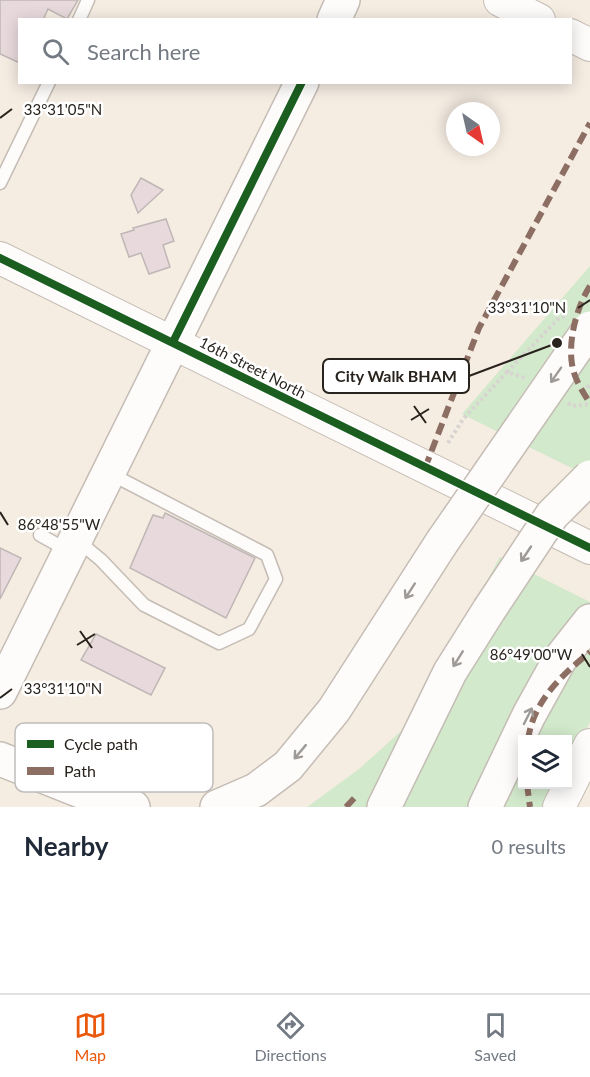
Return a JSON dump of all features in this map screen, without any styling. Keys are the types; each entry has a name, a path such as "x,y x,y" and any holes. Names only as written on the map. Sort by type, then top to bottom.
{"main road":[{"path":"335,18 343,0"},
{"path":"0,692 301,84"},
{"path":"217,807 256,790 294,759 334,710 442,542 579,321"},
{"path":"384,807 450,672 496,597 552,515 590,477"},
{"path":"485,807 529,715 560,658 590,621"},
{"path":"0,759 15,765"},
{"path":"83,792 133,807"}],"street":[{"path":"500,0 535,18"},
{"path":"572,36 590,45"},
{"name":"16th Street North","path":"0,258 590,548"},
{"path":"560,807 590,745"}],"lane":[{"path":"80,18 88,0"},
{"path":"0,183 48,84"},
{"path":"40,535 73,546 101,560 144,605 219,643 249,629 276,579 267,555 109,473"}],"path":[{"path":"507,372 558,318 579,321"},
{"path":"583,392 590,384"}],"green space":[{"path":"590,266 590,477 462,414"},
{"path":"500,557 590,602 590,722 572,759 572,735 518,735 518,789 557,789 547,807 307,807 359,769 409,724"}],"building":[{"path":"0,0 78,0 68,18 48,9 44,18 18,18 18,62 0,54"},
{"path":"141,178 163,190 138,213 131,195"},
{"path":"166,219 174,241 163,245 170,267 149,274 141,253 129,257 121,234 134,230 133,228"},
{"path":"165,513 255,558 226,618 130,568 153,515 163,518"},
{"path":"0,548 21,558 0,599"},
{"path":"96,634 165,668 151,695 81,660"}],"marked path":[{"path":"425,468 479,328 590,123"},
{"path":"590,286 581,303 571,344 576,379 590,403"},
{"path":"529,735 536,713 550,690 590,652"},
{"path":"528,789 530,807"},
{"path":"346,807 358,794"}],"cycle path":[{"path":"173,342 301,84"},
{"path":"0,258 590,548"}],"place":[{"name":"City Walk BHAM","path":"557,343"}]}
